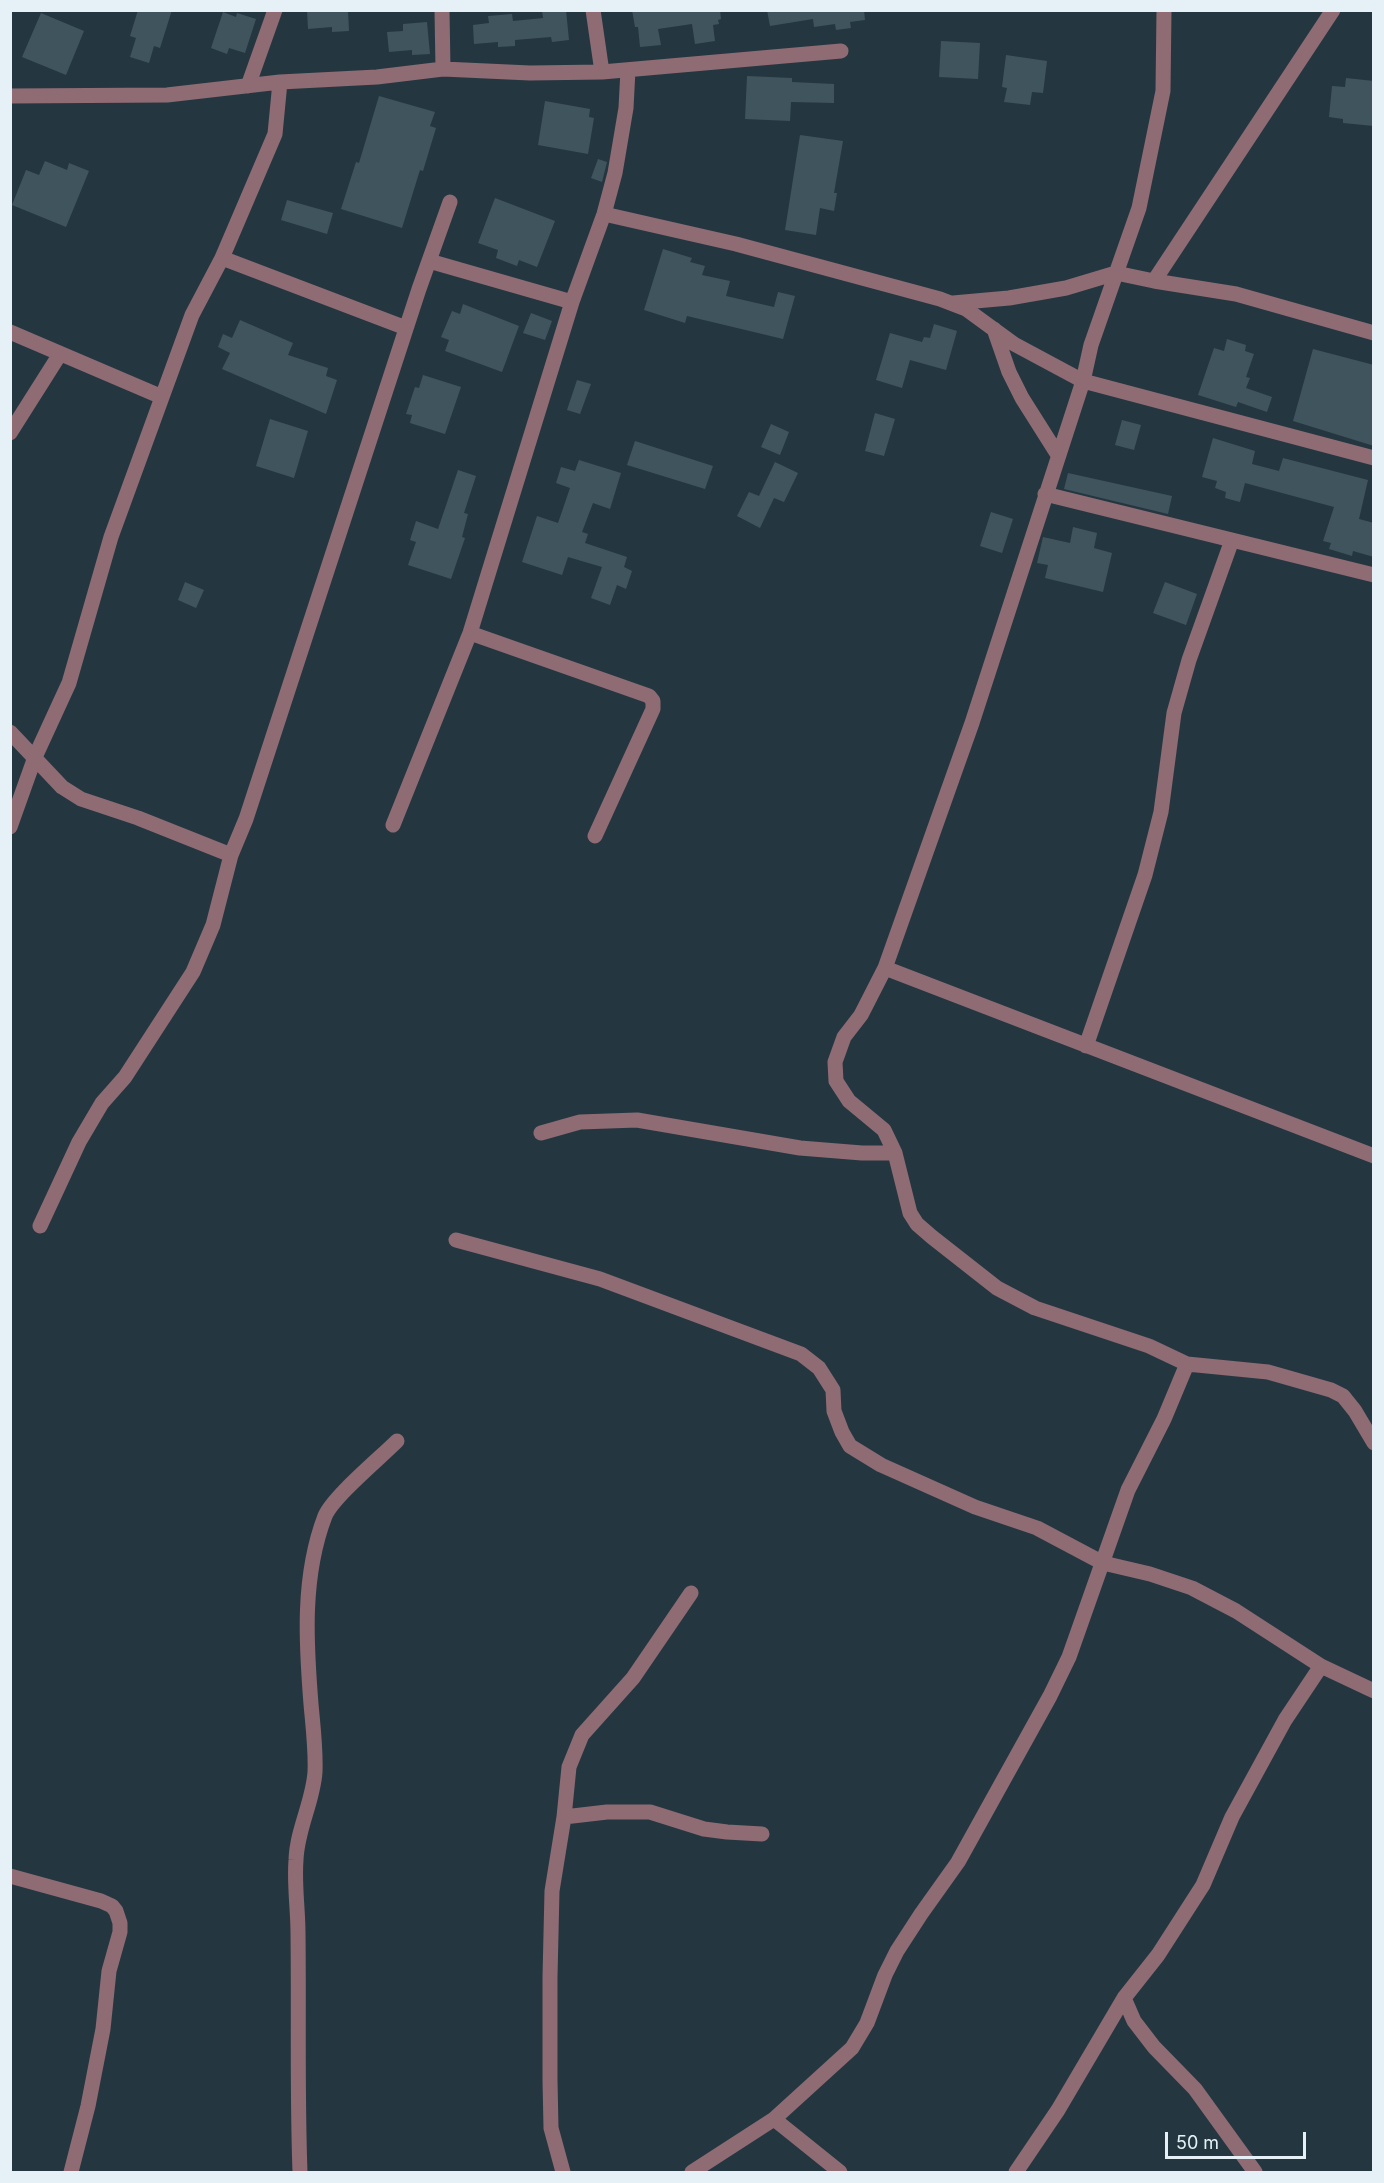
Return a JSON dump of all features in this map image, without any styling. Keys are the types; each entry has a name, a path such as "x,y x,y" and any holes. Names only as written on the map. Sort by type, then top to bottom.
{"street":[{"path":"248,86 275,10"},
{"path":"441,10 443,69"},
{"path":"593,10 602,72"},
{"path":"1164,10 1163,91 1139,208 1091,345 1083,381 972,723 885,968 861,1015 844,1037 835,1062 836,1081 849,1101 884,1130 895,1154 910,1214 917,1224 990,1282 1035,1308 1149,1346 1187,1364 1268,1372 1331,1390 1343,1396 1374,1443"},
{"path":"1154,281 1333,10"},
{"path":"10,96 167,95 280,82 377,77 443,69 530,73 602,72 841,51"},
{"path":"393,825 470,633 572,302 604,214 615,173 626,108 628,70"},
{"path":"10,828 35,757 69,683 111,537 192,315 222,258 276,134 280,82"},
{"path":"40,1226 79,1142 102,1103 125,1077 193,972 213,925 231,855 246,819 406,328 450,202"},
{"path":"604,214 736,244 950,303 966,309 1014,344 1083,381 1374,458"},
{"path":"222,258 406,328"},
{"path":"429,261 572,302"},
{"path":"950,303 1010,298 1066,288 1116,273 1236,294 1374,333"},
{"path":"994,329 1008,372 1058,455"},
{"path":"10,332 162,397"},
{"path":"10,433 60,354"},
{"path":"1045,494 1374,575"},
{"path":"1086,1046 1145,875 1161,812 1174,713 1189,660 1232,540"},
{"path":"470,633 649,696 653,701 653,710 595,836"},
{"path":"10,732 63,787 81,799 138,818 231,855"},
{"path":"885,968 1374,1156"},
{"path":"541,1133 580,1122 637,1120 800,1148 862,1154 895,1154"},
{"path":"456,1240 600,1279 801,1354 819,1368 833,1390 834,1410 850,1446 880,1465 975,1507 1037,1528 1103,1563 1150,1574 1192,1588 1236,1611 1320,1666 1374,1691"},
{"path":"692,2172 774,2119 840,2060 857,2040 867,2023 885,1975 897,1951 958,1862 1050,1696 1069,1657 1128,1490 1164,1419 1187,1364"},
{"path":"300,2172 297,2098 298,1931 295,1861 298,1837 313,1790 315,1770 308,1665 307,1605 314,1549 326,1513 347,1489 397,1441"},
{"path":"562,2172 551,2128 549,2080 552,1892 564,1817 568,1767 582,1735 633,1678 691,1593"},
{"path":"1016,2172 1058,2110 1124,1998 1158,1954 1203,1885 1232,1817 1285,1720 1320,1666"},
{"path":"564,1817 607,1812 650,1812 704,1829 762,1834"},
{"path":"10,1876 101,1901 112,1906 120,1923 120,1932 109,1971 103,2030 88,2106 71,2172"},
{"path":"1124,1998 1134,2021 1154,2047 1195,2090 1256,2172"},
{"path":"774,2119 840,2172"}],"building":[{"path":"138,10 172,10 160,48 154,46 149,63 130,57 136,38 130,36"},
{"path":"307,10 348,10 349,31 332,32 332,27 308,29"},
{"path":"542,10 566,10 569,40 552,42 551,37 515,40 515,46 498,47 498,42 474,44 473,25 489,23 488,16 512,14 513,21 543,18"},
{"path":"632,10 720,10 721,19 718,20 719,24 713,25 715,41 695,44 692,24 658,29 661,45 640,47 638,27 635,27"},
{"path":"767,10 864,10 865,20 850,22 851,28 836,30 835,24 814,27 813,19 770,26"},
{"path":"223,12 236,17 237,13 256,19 245,53 229,48 227,54 211,48"},
{"path":"41,13 84,31 66,75 22,57"},
{"path":"427,22 430,54 412,55 412,50 389,52 387,32 403,31 403,24"},
{"path":"941,41 980,43 978,79 939,77"},
{"path":"1006,55 1047,61 1043,93 1032,92 1030,105 1004,102 1007,88 1002,87"},
{"path":"747,76 792,78 792,82 834,84 834,103 791,102 790,121 745,119"},
{"path":"1346,78 1374,81 1374,126 1343,123 1343,119 1329,117 1332,86 1345,87"},
{"path":"379,96 435,112 430,126 436,128 402,228 341,209 356,162 359,163"},
{"path":"545,101 590,109 589,117 594,118 588,154 538,145"},
{"path":"800,135 843,141 834,193 837,193 834,211 820,208 816,235 785,230"},
{"path":"598,159 607,162 602,182 591,178"},
{"path":"45,161 67,170 69,163 89,171 66,227 12,205 26,170 39,175"},
{"path":"495,198 555,221 537,267 519,260 517,266 496,258 498,250 478,243"},
{"path":"287,200 333,213 327,234 281,220"},
{"path":"663,249 692,258 690,262 705,266 702,275 730,281 726,296 774,307 778,292 795,296 783,339 687,316 685,323 644,310"},
{"path":"463,304 519,326 502,372 445,351 449,340 441,337 452,311 460,314"},
{"path":"531,313 552,321 545,340 523,333"},
{"path":"240,320 293,343 288,355 328,368 326,376 337,380 326,414 222,369 230,353 218,347 223,334 232,338"},
{"path":"934,324 957,331 946,370 910,360 902,388 876,380 890,333 922,342 924,337 930,338"},
{"path":"1227,339 1246,345 1245,351 1254,354 1246,377 1250,378 1246,388 1272,397 1267,412 1238,402 1236,407 1198,395 1214,348 1224,351"},
{"path":"1313,349 1374,365 1374,446 1293,421"},
{"path":"423,375 461,387 445,434 410,423 412,415 406,414 415,387 419,388"},
{"path":"577,380 591,384 580,414 567,410"},
{"path":"875,413 895,419 884,456 865,451"},
{"path":"270,419 308,431 294,478 256,466"},
{"path":"1122,420 1141,425 1134,450 1115,445"},
{"path":"771,424 789,432 780,455 761,447"},
{"path":"1213,438 1255,451 1252,464 1279,471 1283,458 1368,480 1359,519 1374,523 1374,557 1353,551 1352,556 1329,549 1331,543 1323,541 1334,507 1245,483 1240,502 1225,498 1226,492 1215,488 1217,481 1202,477"},
{"path":"635,441 713,466 705,489 627,465"},
{"path":"579,460 621,473 610,509 593,503 582,532 588,534 585,543 627,557 624,567 632,571 626,589 617,585 610,605 591,598 602,567 568,557 562,575 522,562 537,516 558,523 570,488 556,483 561,467 575,471"},
{"path":"775,462 798,473 784,502 774,498 760,528 737,516 749,492 759,496"},
{"path":"458,470 476,476 464,513 468,514 462,537 465,538 451,579 408,565 416,542 410,540 416,521 438,529"},
{"path":"1068,473 1172,496 1168,514 1064,489"},
{"path":"991,512 1013,519 1002,553 980,546"},
{"path":"1073,527 1097,533 1094,548 1112,553 1103,592 1045,578 1048,565 1037,563 1043,537 1070,543"},
{"path":"185,582 204,590 196,608 178,600"},
{"path":"1165,582 1197,594 1186,625 1153,613"}]}
